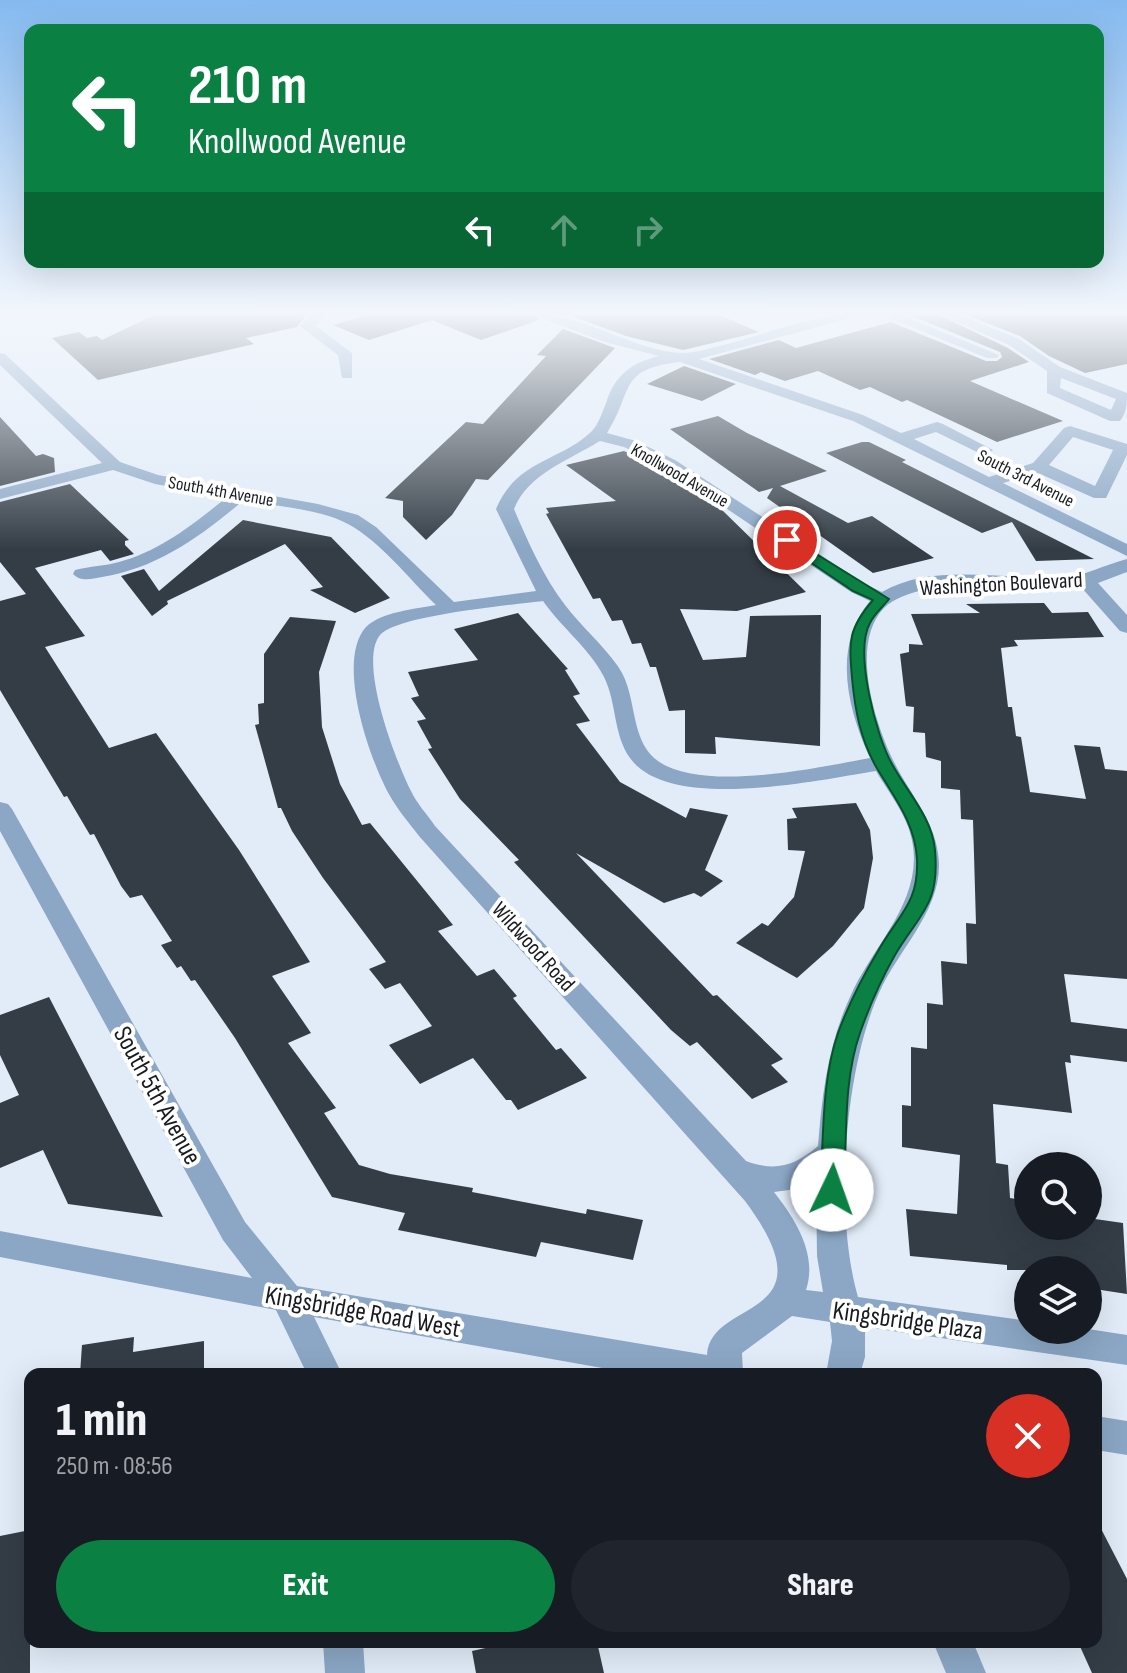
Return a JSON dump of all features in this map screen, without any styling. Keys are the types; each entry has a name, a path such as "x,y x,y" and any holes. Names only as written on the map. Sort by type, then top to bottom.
{"street":[{"name":"South 4th Avenue","path":"38,393 114,465 155,479 318,509 352,519 370,531 451,609"},
{"path":"617,393 608,419 597,435 561,455 515,488 506,501 505,509 525,556 548,595 613,673 625,702 635,749 643,761 659,769 706,782 739,783 883,763"},
{"name":"South 3rd Avenue","path":"787,393 902,438 1127,551"},
{"path":"1059,393 1115,418 1125,397 1115,393"},
{"path":"902,438 937,427 985,450"},
{"path":"989,482 1039,467 1070,431 1122,448 1100,494 1039,467"},
{"name":"Knollwood Avenue","path":"597,435 630,444 669,463 858,588 882,599"},
{"path":"0,494 114,465"},
{"path":"82,574 108,572 153,558 189,537 240,495"},
{"name":"Washington Boulevard","path":"882,599 930,585 1086,581 1127,565"},
{"path":"1086,581 1127,627"},
{"name":"Wildwood Road","path":"548,595 451,609 385,624 367,637 365,662 369,712 400,793 427,831 735,1169 786,1235 794,1267 784,1301"},
{"path":"845,1368 850,1353 848,1312 835,1271 831,1216 840,1073 849,1033 887,952 910,922 923,898 927,872 925,846 917,818 883,763 865,721 857,644 862,622 882,599"},
{"name":"South 5th Avenue","path":"0,809 234,1231 285,1295 322,1368"},
{"path":"735,1169 762,1179 795,1177 815,1169 834,1150"},
{"name":"Kingsbridge Road West","path":"0,1244 185,1281 285,1295 379,1315 690,1368"},
{"path":"725,1368 725,1346 784,1301"},
{"name":"Kingsbridge Plaza","path":"784,1301 1127,1350"},
{"path":"1102,1434 1127,1438"},
{"path":"343,1648 345,1673"},
{"path":"956,1648 966,1673"}],"building":[{"path":"512,393 572,393 488,480 476,479 452,515 426,540 403,517 403,501 385,498 466,422 483,424"},
{"path":"676,393 718,393 702,401"},
{"path":"883,393 998,393 1063,421 997,442 907,400 902,402"},
{"path":"718,416 827,471 780,486 848,523 872,516 934,558 873,573 767,498 773,488 759,492 670,429"},
{"path":"0,417 36,456 43,454 54,458 55,472 0,486"},
{"path":"869,442 906,460 902,462 1094,559 1036,561 1012,522 982,533 826,453"},
{"path":"624,451 662,469 720,508 806,592 737,611 680,609 703,660 746,657 750,616 821,615 820,746 715,737 716,754 685,753 685,710 669,711 656,667 650,667 641,643 632,644 622,620 612,621 600,598 593,599 546,514 549,513 546,508 616,501 566,465"},
{"path":"70,484 129,540 125,541 125,545 134,554 110,561 101,550 35,568 85,636 45,647 109,748 156,733 239,850 310,962 272,976 311,1033 288,1043 336,1108 324,1113 359,1165 390,1174 473,1188 472,1192 586,1214 587,1209 643,1220 633,1260 541,1242 536,1257 398,1230 405,1213 332,1197 235,1038 195,980 191,981 181,966 177,968 161,945 172,941 142,895 130,898 121,886 94,834 90,835 67,796 64,797 0,690 0,601 26,594 0,562 0,502"},
{"path":"243,520 331,537 390,598 355,613 310,590 323,587 285,544 167,601 168,604 152,616 121,576 144,569 159,591"},
{"path":"1044,603 1052,613 1088,612 1104,637 1014,640 1018,646 1001,648 1008,707 1012,707 1016,736 1021,737 1030,792 1086,799 1074,745 1100,747 1105,769 1127,771 1127,979 1064,974 1071,1022 1127,1029 1127,1062 1070,1055 1071,1063 1065,1062 1072,1113 993,1104 996,1163 1008,1165 1010,1198 1014,1199 1014,1240 1102,1240 1102,1220 1123,1223 1127,1294 1102,1290 1102,1256 1014,1256 1014,1270 1007,1270 1007,1265 910,1256 906,1209 957,1214 960,1155 902,1147 902,1105 911,1106 911,1047 927,1049 927,1003 943,1005 941,961 967,964 966,923 976,924 973,820 961,819 960,790 941,788 941,761 926,757 925,733 913,732 914,707 906,706 900,654 909,652 909,644 923,645 911,614 980,613 966,604"},
{"path":"518,613 568,669 565,670 580,694 573,696 590,721 576,724 620,782 686,818 690,808 728,815 705,870 723,881 701,897 694,893 664,903 576,853 713,996 717,995 783,1059 771,1065 788,1082 752,1099 697,1042 690,1046 671,1030 514,862 519,860 460,799 428,749 432,748 417,721 426,719 411,698 419,696 408,672 478,660 454,629"},
{"path":"290,617 336,621 319,672 322,727 340,784 362,825 370,823 453,925 438,931 477,976 494,969 517,996 513,998 556,1050 561,1048 587,1078 518,1110 511,1100 506,1100 473,1058 420,1084 389,1045 432,1026 400,983 385,989 369,969 386,962 323,878 292,831 281,808 278,808 255,725 259,724 258,704 264,703 264,654"},
{"path":"856,803 870,830 873,858 864,908 833,946 797,978 736,943 762,923 768,926 794,897 805,851 788,850 787,819 797,818 792,808"},
{"path":"49,997 163,1217 68,1204 43,1150 0,1168 0,1103 19,1095 0,1055 0,1015"},
{"path":"134,1337 133,1352 204,1341 204,1368 80,1368 82,1345"},
{"path":"24,1531 24,1648 30,1648 30,1673 0,1673 0,1536"},
{"path":"1102,1531 1127,1579 1127,1673 1092,1673 1081,1648 1102,1648"},
{"path":"485,1648 598,1648 604,1673 476,1673 472,1651"}],"route":[{"path":"787,540 858,588 882,599 862,622 857,644 865,721 883,763 917,818 925,846 927,872 923,898 910,922 887,952 849,1033 840,1073 832,1190"}]}
